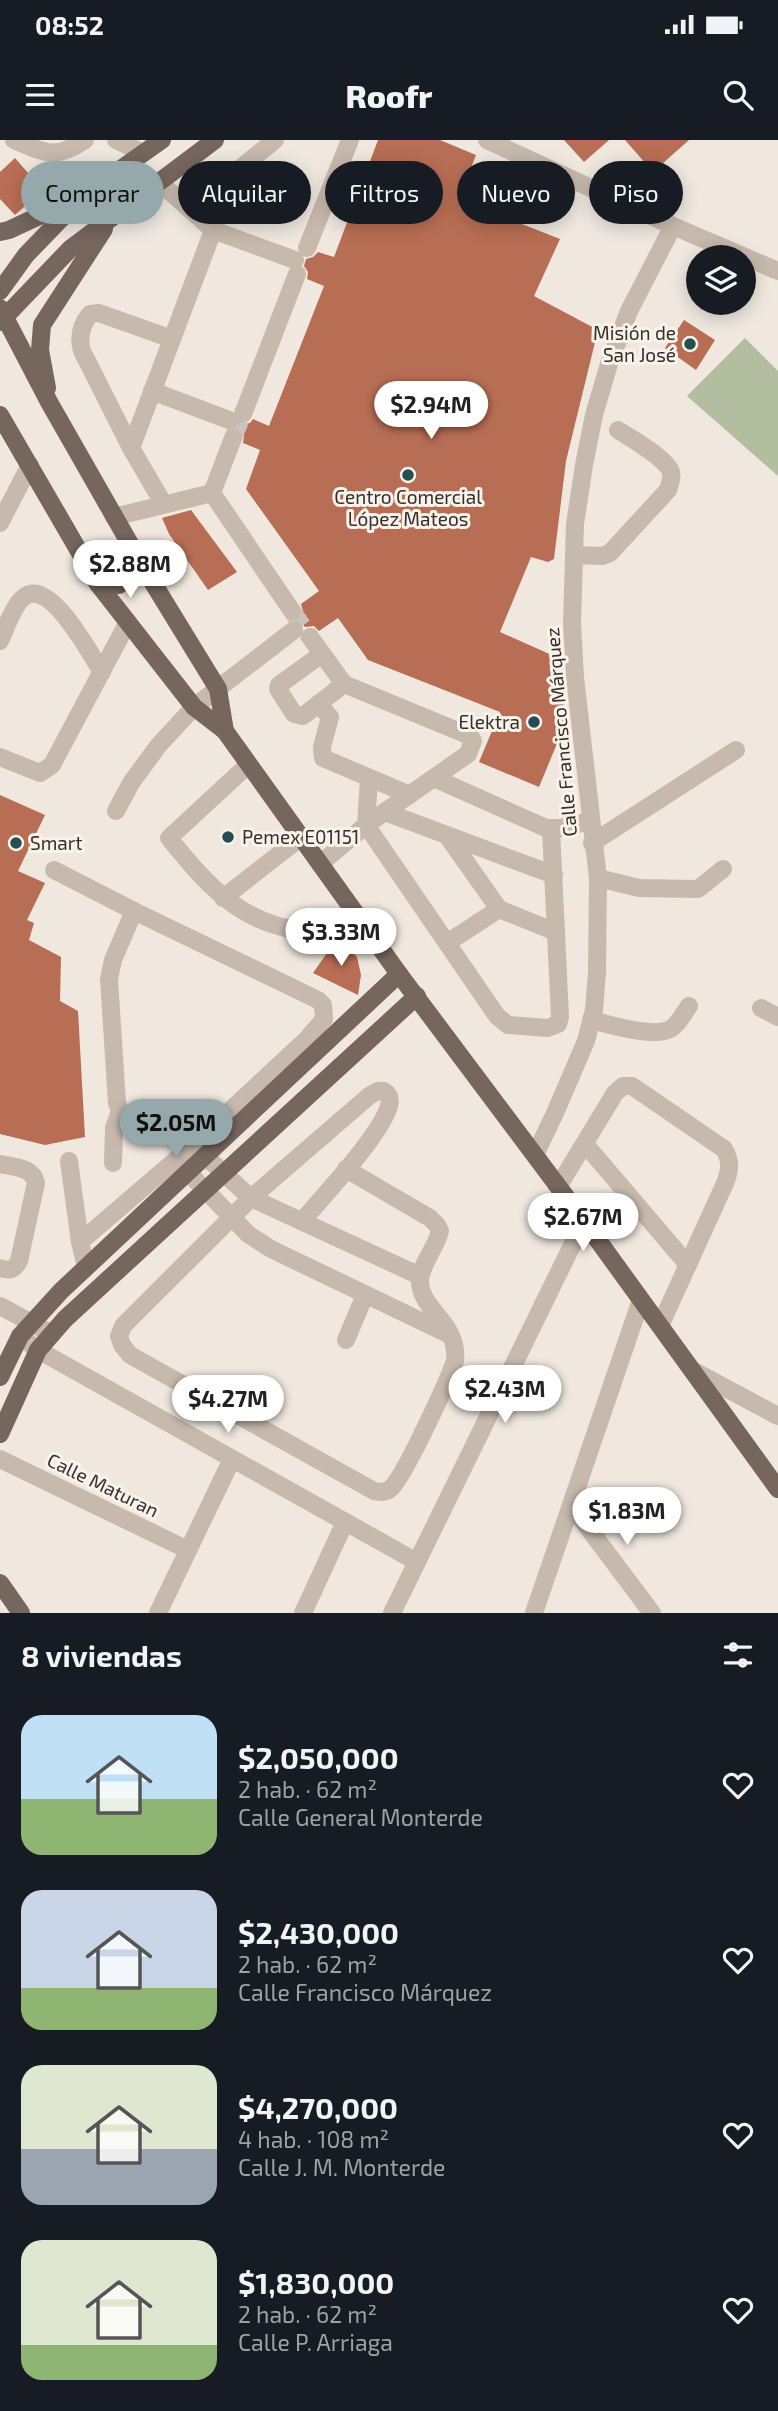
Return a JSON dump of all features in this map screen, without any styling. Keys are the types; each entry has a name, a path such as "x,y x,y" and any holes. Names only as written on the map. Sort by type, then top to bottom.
{"main road":[{"path":"132,161 162,140"},
{"path":"164,177 215,140"},
{"path":"0,232 22,224"},
{"path":"0,291 26,255 56,224"},
{"path":"103,224 70,249 2,316 114,517 218,689 225,732"},
{"path":"49,402 40,350 42,325 108,224"},
{"path":"0,415 7,432 99,584 194,707 225,732 399,974 584,1221 778,1489"},
{"path":"99,584 119,584 142,565"},
{"path":"0,1377 25,1329 86,1267 189,1174 200,1151 399,974"},
{"path":"0,1434 38,1350 52,1334 417,996"},
{"path":"0,1583 21,1613"}],"street":[{"path":"14,140 53,154 68,152 85,140"},
{"path":"116,140 143,153"},
{"path":"131,448 237,171 275,140"},
{"path":"212,493 235,424 350,140"},
{"path":"487,140 778,271"},
{"path":"164,186 213,230 300,261"},
{"name":"Calle Francisco Márquez","path":"535,1155 586,1041 597,973 598,878 592,844 572,623 575,524 584,465 609,364 629,311 673,226"},
{"path":"163,503 131,448 82,351 80,335 90,314 99,313 172,339"},
{"path":"152,391 235,424"},
{"path":"574,555 602,556 610,553 668,490 672,478 669,468 618,430"},
{"path":"0,523 6,496 30,466"},
{"path":"114,517 212,493"},
{"path":"212,493 292,611"},
{"path":"0,641 20,601 29,594 37,593 49,599 66,616 102,671"},
{"path":"0,757 40,773 52,765 128,622"},
{"path":"116,811 131,783 158,746 194,707 302,634 322,654 344,684 470,736 472,748 468,754 366,825 320,864"},
{"path":"322,654 279,685 278,689 294,714 303,716 344,684"},
{"path":"318,704 330,717 322,747 323,758 410,795"},
{"path":"592,844 736,750"},
{"path":"248,765 169,838 222,898 254,918 280,927 315,932 368,928"},
{"path":"434,778 551,829 590,821"},
{"path":"369,779 366,825 502,1022 508,1025 548,1028 558,1024 560,1017 551,829"},
{"path":"386,812 554,875"},
{"path":"448,837 499,909 556,932"},
{"path":"222,898 300,838"},
{"path":"598,878 639,888 698,890 723,869"},
{"path":"54,870 318,1000 323,1005 324,1019 200,1151 175,1160 80,1242"},
{"path":"447,943 499,909"},
{"path":"134,911 113,960 108,979 117,1103 120,1111 200,1151 251,1198 421,1276"},
{"path":"591,1020 642,1031 663,1032 675,1026 689,1006"},
{"path":"761,1008 778,1017"},
{"path":"558,1187 615,1093 622,1086 632,1086 724,1149 729,1158 730,1169 726,1181 660,1326"},
{"path":"302,1221 386,1118 391,1103 390,1095 384,1091 369,1096 230,1217 124,1326 119,1336 130,1355 374,1491 383,1492 390,1488 404,1468 451,1372 456,1350 453,1337 423,1294 420,1285 421,1276 438,1240 440,1231 437,1225 430,1218 346,1169"},
{"path":"113,1163 114,1128 120,1111"},
{"path":"585,1144 688,1265"},
{"path":"175,1160 248,1234 271,1249 453,1337"},
{"path":"69,1161 86,1267"},
{"path":"0,1164 30,1171 36,1182 19,1261 8,1271 0,1268"},
{"path":"392,1613 584,1221"},
{"path":"346,1340 365,1295"},
{"path":"534,1613 641,1300"},
{"path":"0,1307 25,1329 38,1350 416,1562"},
{"path":"25,1329 52,1334"},
{"path":"692,1370 778,1416"},
{"name":"Calle Maturan","path":"0,1459 188,1550"},
{"path":"158,1613 232,1459"},
{"path":"571,1505 652,1613"},
{"path":"303,1613 345,1522"}],"green space":[{"path":"745,338 778,371 778,476 687,396"}],"building":[{"name":"Centro Comercial López Mateos","path":"378,140 440,140 476,155 474,161 457,161 457,224 522,224 560,239 534,296 598,330 566,461 554,559 548,562 531,557 500,632 556,657 566,722 539,787 479,762 500,712 368,660 338,618 319,631 314,626 305,627 299,620 303,611 301,604 319,591 246,489 260,450 243,443 244,436 237,428 253,419 269,426 324,286 307,279 308,272 304,266 306,259 318,252 334,257 346,224 443,224 443,161 370,161"},
{"path":"564,140 609,140 584,162"},
{"path":"625,140 689,140 665,161 643,161"},
{"path":"15,158 21,165 21,210 15,215 0,199 0,172"},
{"name":"Misión de San José","path":"684,320 715,340 696,370 665,348"},
{"path":"191,510 237,572 208,590 169,534 162,518"},
{"path":"0,795 45,815 18,871 45,883 27,920 34,923 29,940 61,957 60,1001 78,1011 85,1137 45,1145 0,1134"},
{"path":"343,942 357,957 361,975 358,995 313,973 334,943"}],"tunnel":[{"path":"233,438 243,414"},
{"path":"292,611 310,637"}],"place":[{"name":"Misión de San José","path":"690,344"},
{"name":"Centro Comercial López Mateos","path":"408,475"},
{"name":"Elektra","path":"534,722"},
{"name":"Pemex E01151","path":"228,837"},
{"name":"Smart","path":"16,843"}]}
